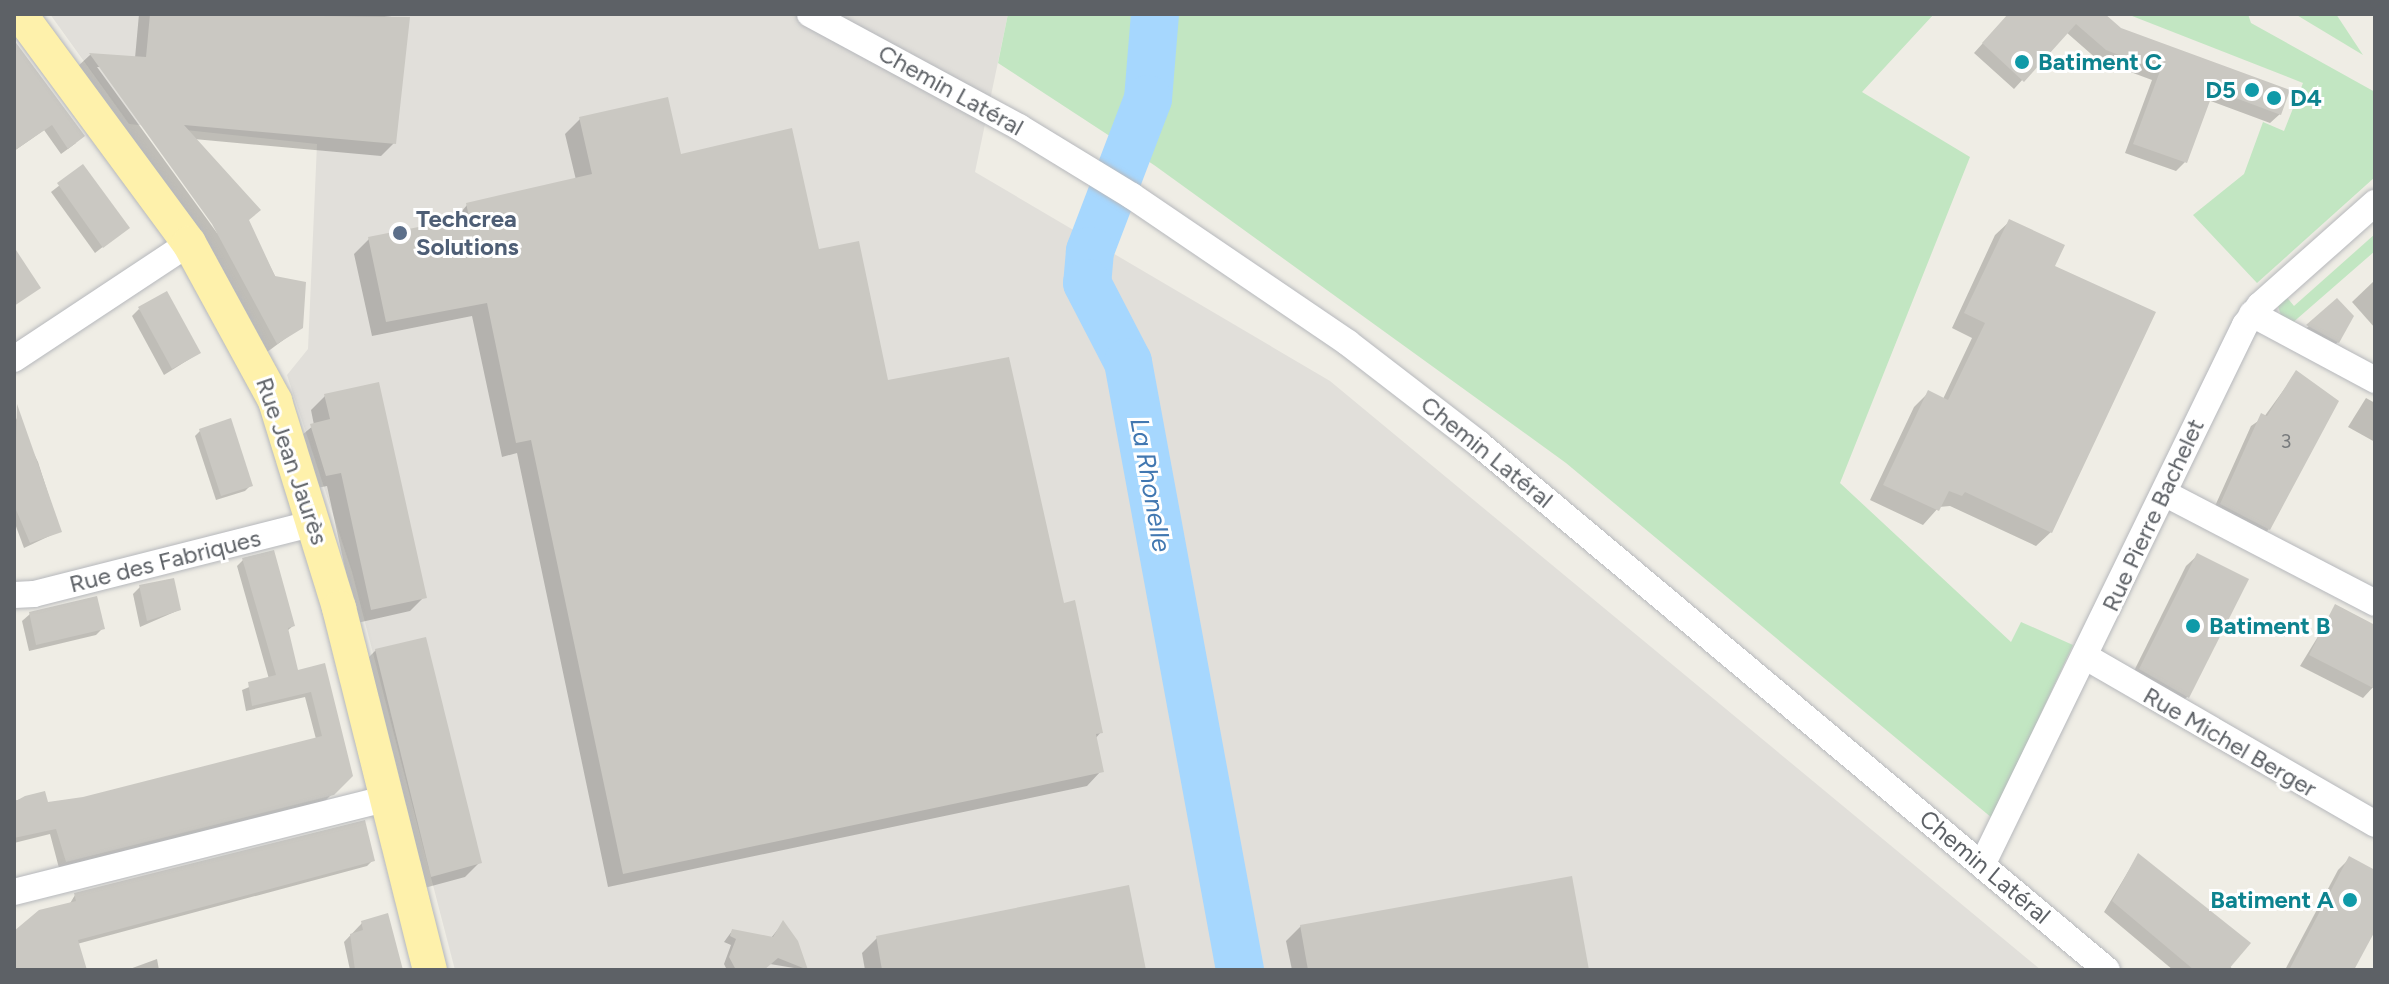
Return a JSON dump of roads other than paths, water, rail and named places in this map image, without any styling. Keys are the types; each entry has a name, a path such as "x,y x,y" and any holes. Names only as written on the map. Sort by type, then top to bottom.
{"main road":[{"name":"Rue Jean Jaurès","path":"20,14 189,243 265,379 315,523 430,970"}],"street":[{"name":"Chemin Latéral","path":"810,14 1065,155 1279,293 1479,444 2107,970"},
{"name":"Rue Pierre Bachelet","path":"1982,865 2252,314 2375,203"},
{"path":"14,359 189,243"},
{"path":"2252,314 2375,380"},
{"path":"2164,493 2375,603"},
{"name":"Rue des Fabriques","path":"14,595 34,594 315,523"},
{"name":"Rue Michel Berger","path":"2086,657 2375,824"},
{"path":"14,892 387,798"}],"waterway":[{"name":"La Rhonelle","path":"1155,14 1148,99 1090,251 1087,283 1128,362 1240,970"}],"place":[{"name":"Batiment C","path":"2022,62"},
{"name":"D5","path":"2252,90"},
{"name":"D4","path":"2274,98"},
{"name":"Techcrea Solutions","path":"400,233"},
{"name":"Batiment B","path":"2193,626"},
{"name":"Batiment A","path":"2350,900"}]}
